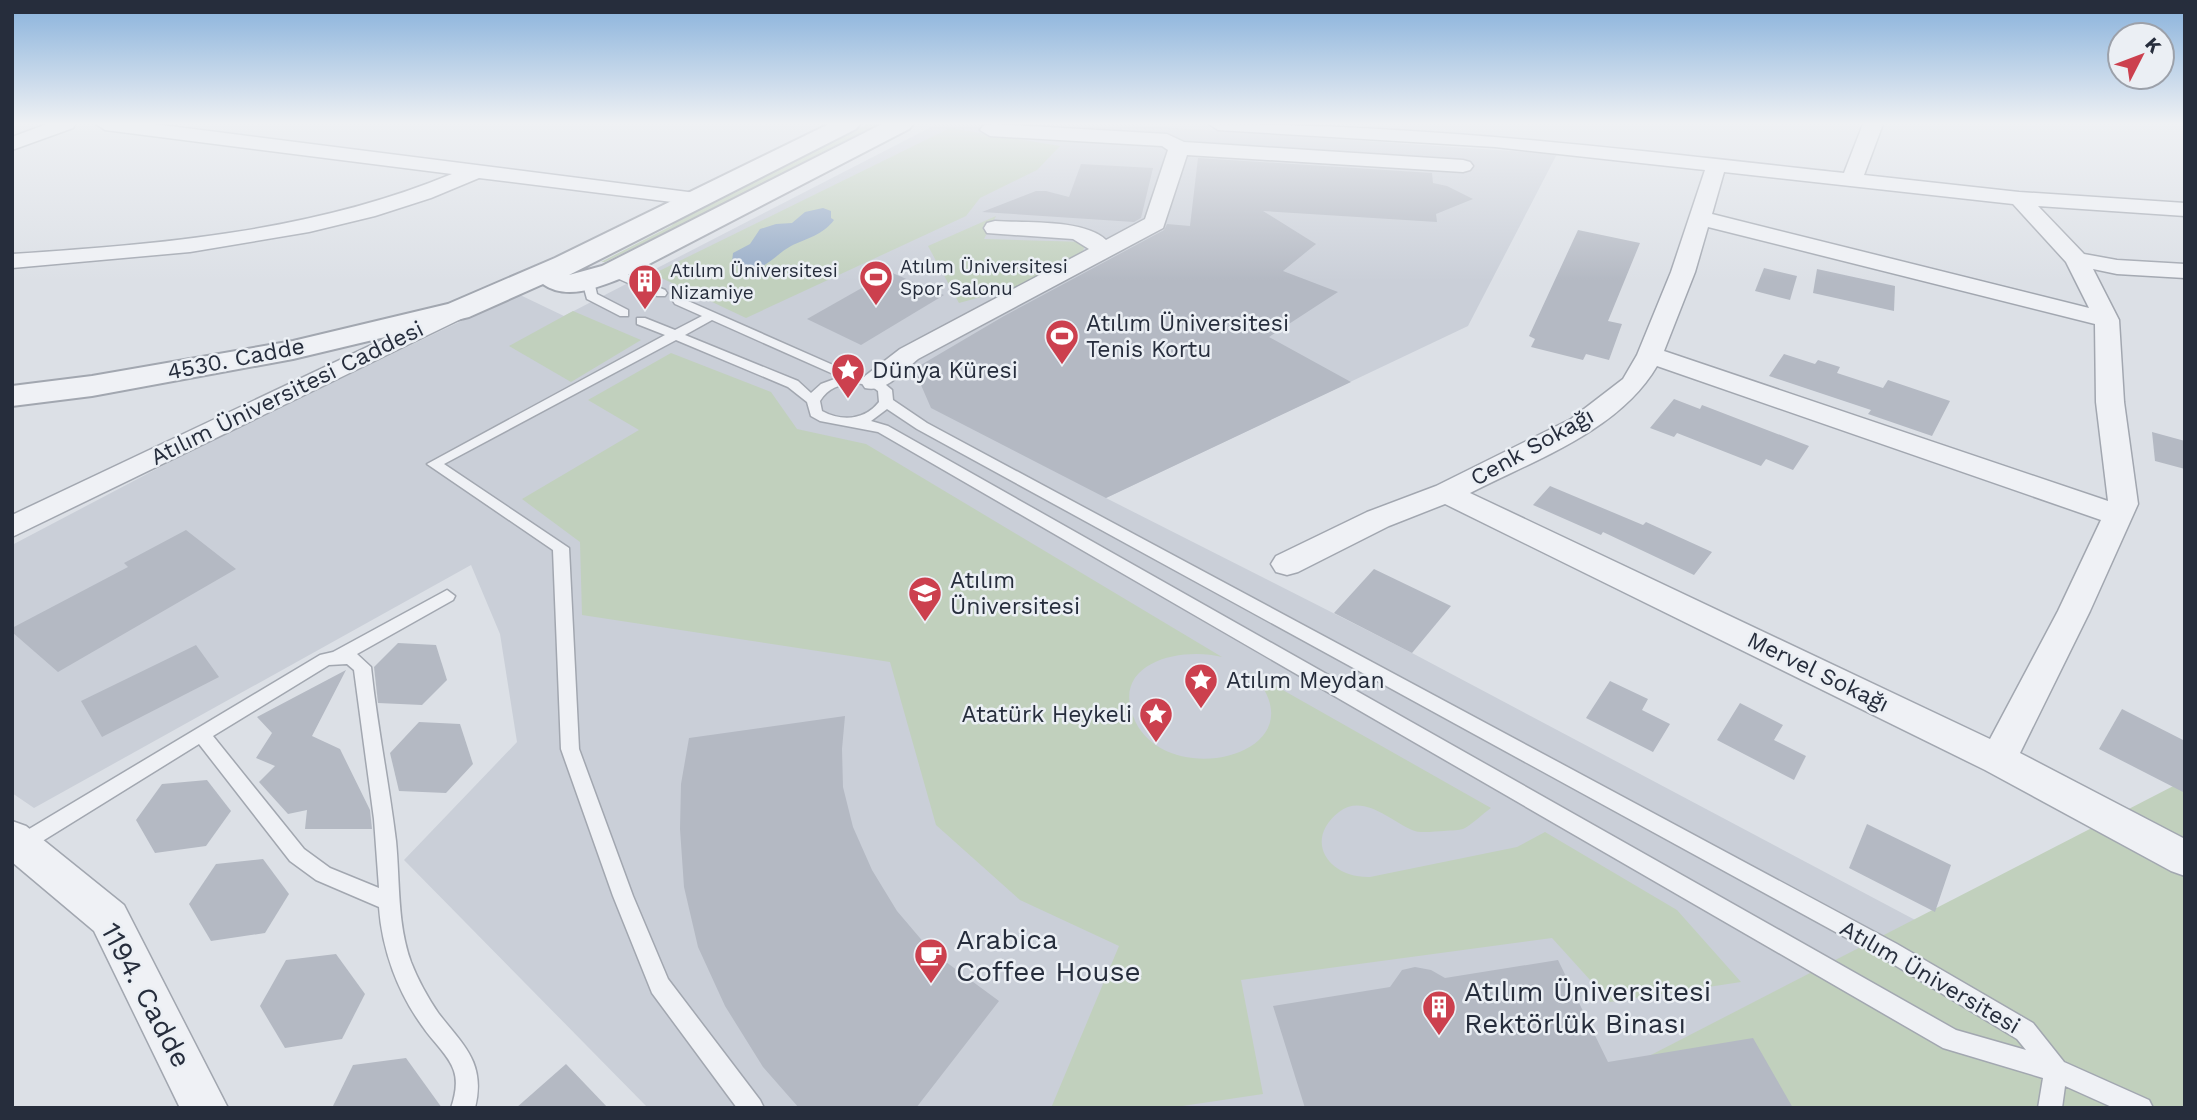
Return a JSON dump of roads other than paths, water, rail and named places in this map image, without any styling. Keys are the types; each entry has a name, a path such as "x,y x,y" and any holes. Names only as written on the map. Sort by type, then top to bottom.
{"street":[{"path":"12,261 187,247 377,209 436,190 466,176"},
{"path":"518,176 696,199"},
{"name":"Atılım Üniversitesi Caddesi","path":"588,272 696,199 742,176"},
{"name":"Atılım Üniversitesi Caddesi","path":"12,527 458,311 588,272 790,176"},
{"path":"872,388 909,354 989,309 1155,223 1171,176"},
{"name":"Cenk Sokağı","path":"1287,564 1378,519 1446,493 1581,425 1633,384 1650,355 1683,272 1713,176"},
{"path":"1829,176 2020,198 2185,210"},
{"path":"1998,759 2074,611 2123,505 2110,402 2107,320 2076,258 2020,198"},
{"path":"1700,218 2107,320"},
{"path":"995,228 1077,233 1092,239 1103,251"},
{"path":"2076,258 2117,267 2185,271"},
{"name":"4530. Cadde","path":"12,396 92,386 293,350 458,311"},
{"path":"1650,355 2118,515"},
{"name":"Mervel Sokağı","path":"1446,493 1998,759 2185,859"},
{"name":"1194. Cadde","path":"15,845 109,918 205,1108"}],"lane":[{"path":"624,313 592,296 588,272 661,293"},
{"name":"Atılım Üniversitesi","path":"679,301 872,388 922,426 1890,951 2025,1031 2056,1070"},
{"path":"713,315 434,464 561,548 570,749 623,897 660,986 752,1108"},
{"path":"642,321 793,384 813,401 828,385 872,388 875,414 854,421"},
{"name":"Atılım Üniversitesi","path":"813,401 816,413 823,418 832,421 854,421 883,429 1951,1040 2056,1070"},
{"path":"339,657 447,596"},
{"path":"15,845 326,659 350,658 362,667 380,781 390,924 400,960 415,995 430,1019 459,1053 465,1066 468,1082 463,1108"},
{"path":"201,734 297,855 323,874 389,902"},
{"path":"2050,1108 2056,1070 2141,1108"}],"water":[{"path":"823,208 831,211 831,218 834,220 820,233 791,246 757,268 741,267 732,262 733,253 750,244 760,229 792,223 805,212"}],"place":[{"name":"Atılım Üniversitesi Spor Salonu","path":"876,307"},
{"name":"Atılım Üniversitesi Nizamiye","path":"645,311"},
{"name":"Atılım Üniversitesi Tenis Kortu","path":"1062,366"},
{"name":"Dünya Küresi","path":"848,400"},
{"name":"Atılım Üniversitesi","path":"925,623"},
{"name":"Atılım Meydan","path":"1201,710"},
{"name":"Atatürk Heykeli","path":"1156,744"},
{"name":"Arabica Coffee House","path":"931,985"},
{"name":"Atılım Üniversitesi Rektörlük Binası","path":"1439,1037"}]}
